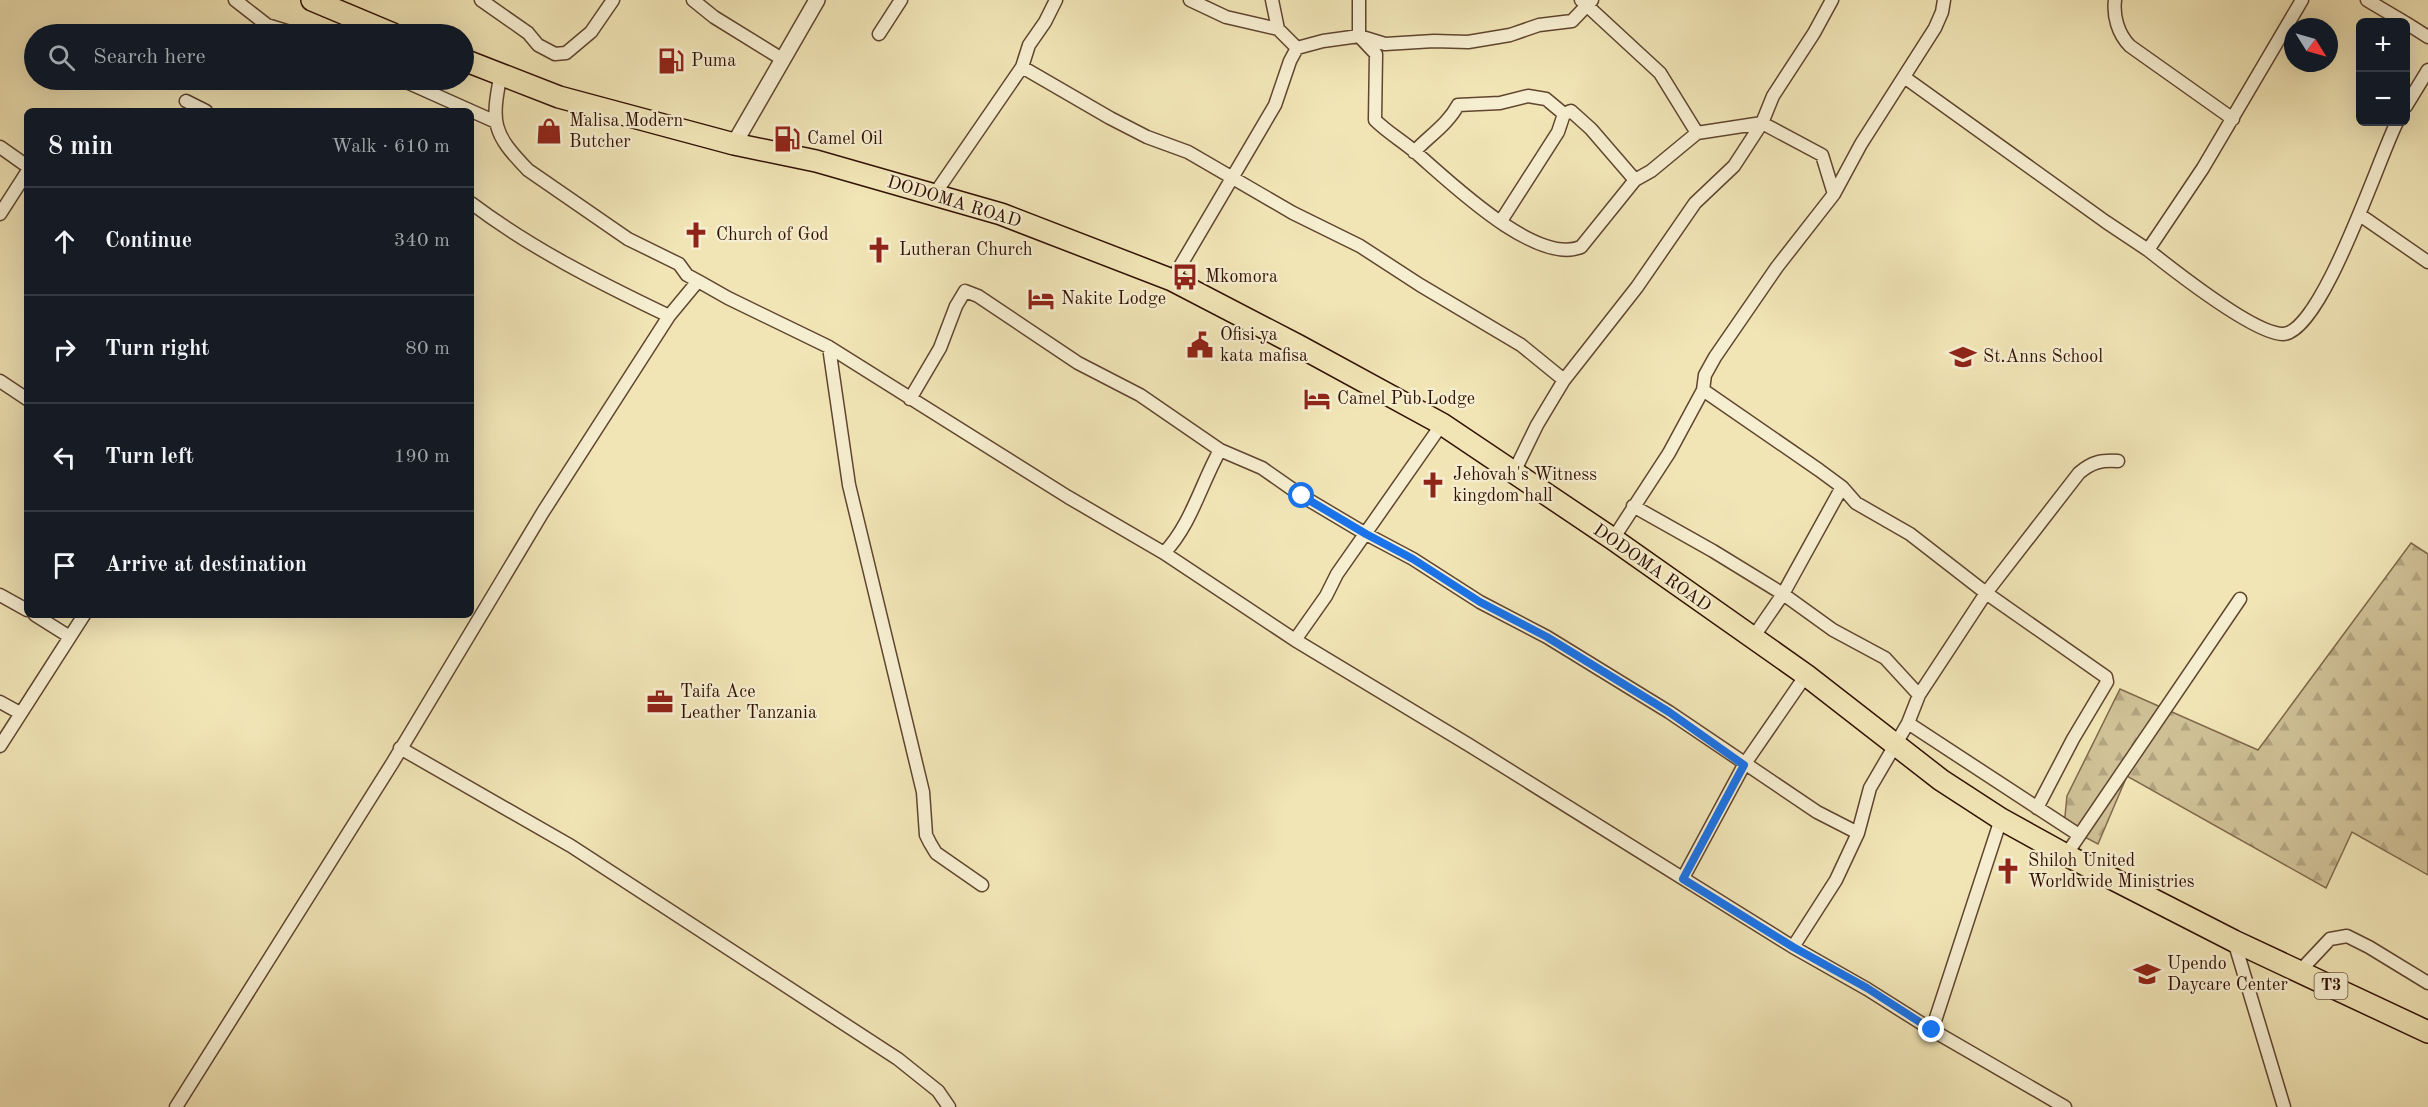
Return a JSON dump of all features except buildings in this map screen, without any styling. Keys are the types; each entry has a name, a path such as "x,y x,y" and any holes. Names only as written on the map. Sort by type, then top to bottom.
{"highway":[{"path":"312,0 369,24"},
{"name":"DODOMA ROAD","path":"474,64 559,97 734,144 816,161 1001,214 1172,280 1442,424 1613,539 1806,675 1941,780 2001,819 2234,941 2428,1032"}],"street":[{"path":"235,0 266,24"},
{"path":"481,0 528,33 537,45 555,54 566,53 591,32 613,0"},
{"path":"693,0 714,17 782,59"},
{"path":"734,144 817,0"},
{"path":"879,34 901,0"},
{"path":"934,195 1022,67 1029,45 1045,22 1056,0"},
{"path":"1190,0 1226,17 1278,29 1298,48"},
{"path":"1272,0 1278,29"},
{"path":"1359,0 1359,36 1376,54 1375,120 1457,191 1501,221 1549,247 1575,249 1581,247 1635,180 1652,171 1697,133 1762,123 1822,155 1834,194"},
{"path":"1514,472 1537,425 1564,380 1637,287 1695,203 1734,166 1762,123 1773,96 1814,33 1832,0"},
{"path":"1613,539 1669,453 1703,390 1705,375 1715,357 1777,267 1834,194 1861,144 1935,28 1944,0"},
{"path":"2115,0 2115,18 2125,41 2233,118"},
{"path":"2148,250 2233,118 2302,0"},
{"path":"2367,0 2397,18"},
{"path":"1172,280 1275,105 1290,61 1298,48 1323,41 1359,36 1385,44 1434,41 1468,42 1510,35 1539,25 1572,21 1586,2 1660,74 1697,133"},
{"path":"2410,26 2428,37"},
{"path":"1022,67 1110,118 1147,137 1188,152 1232,180 1360,246 1521,345 1564,380"},
{"path":"2410,99 2428,70"},
{"path":"501,73 494,108 497,132 528,170 628,239 679,264 687,275 728,298 829,347 1068,497 1164,553 1295,640 1793,947 1867,988 1932,1030 2065,1107"},
{"path":"1904,78 2148,250 2199,289 2241,316 2269,330 2285,334 2299,327 2322,292 2360,215 2395,126"},
{"path":"424,90 465,108"},
{"path":"1414,152 1451,118 1458,105 1500,103 1528,96 1546,99 1564,114"},
{"path":"186,101 200,108"},
{"path":"1501,221 1558,132 1564,114 1571,111 1591,129 1635,180"},
{"path":"474,112 496,122"},
{"path":"0,147 24,164"},
{"path":"0,214 24,177"},
{"path":"474,205 493,220 578,272 669,316"},
{"path":"2360,215 2428,262"},
{"path":"176,1107 400,748 543,512 669,316 698,281"},
{"path":"910,399 940,348 956,306 965,291 1020,322 1078,363 1140,395 1220,450 1262,468 1366,534 1413,559 1480,602 1577,656 1669,712 1744,765 1817,812 1858,833"},
{"path":"829,347 849,485 922,792 926,835 936,853 982,885"},
{"path":"0,381 24,397"},
{"path":"1703,390 1842,487 1856,504 1910,534 1986,593 2106,677 2108,682 2073,739 2037,808"},
{"path":"1295,640 1326,596 1337,574 1442,424"},
{"path":"1164,553 1184,526 1205,477 1220,450"},
{"path":"1793,947 1836,880 1858,833 1870,788 1908,723 1918,695 1986,593 2079,474 2099,460 2118,461"},
{"path":"1752,639 1783,594 1842,487"},
{"path":"1633,506 1713,550 1783,594 1833,630 1885,658 1918,695"},
{"path":"0,595 24,608"},
{"path":"2066,855 2240,599"},
{"path":"40,618 70,637"},
{"path":"0,746 82,618"},
{"path":"1683,879 1744,765 1806,675"},
{"path":"0,702 20,713"},
{"path":"1908,723 2079,836"},
{"path":"400,748 571,846 898,1059 938,1091 949,1107"},
{"path":"1932,1030 2001,819"},
{"path":"2299,972 2330,939 2347,936 2428,984"},
{"path":"2234,941 2284,1107"}],"green space":[{"path":"2411,543 2428,554 2428,875 2352,832 2326,888 2127,776 2098,844 2064,826 2067,796 2120,689 2258,750"}],"place":[{"name":"Puma","path":"671,61"},
{"name":"Malisa Modern Butcher","path":"549,131"},
{"name":"Camel Oil","path":"787,139"},
{"name":"Church of God","path":"696,235"},
{"name":"Lutheran Church","path":"879,250"},
{"name":"Mkomora","path":"1185,277"},
{"name":"Nakite Lodge","path":"1041,299"},
{"name":"Ofisi ya kata mafisa","path":"1200,345"},
{"name":"St.Anns School","path":"1963,357"},
{"name":"Camel Pub Lodge","path":"1317,399"},
{"name":"Jehovah's Witness kingdom hall","path":"1433,485"},
{"name":"Taifa Ace Leather Tanzania","path":"660,702"},
{"name":"Shiloh United Worldwide Ministries","path":"2008,871"},
{"name":"Upendo Daycare Center","path":"2147,974"}],"route":[{"path":"1302,496 1413,559 1480,602 1547,637 1669,712 1744,765 1683,879 1793,947 1867,988 1932,1030"}]}
